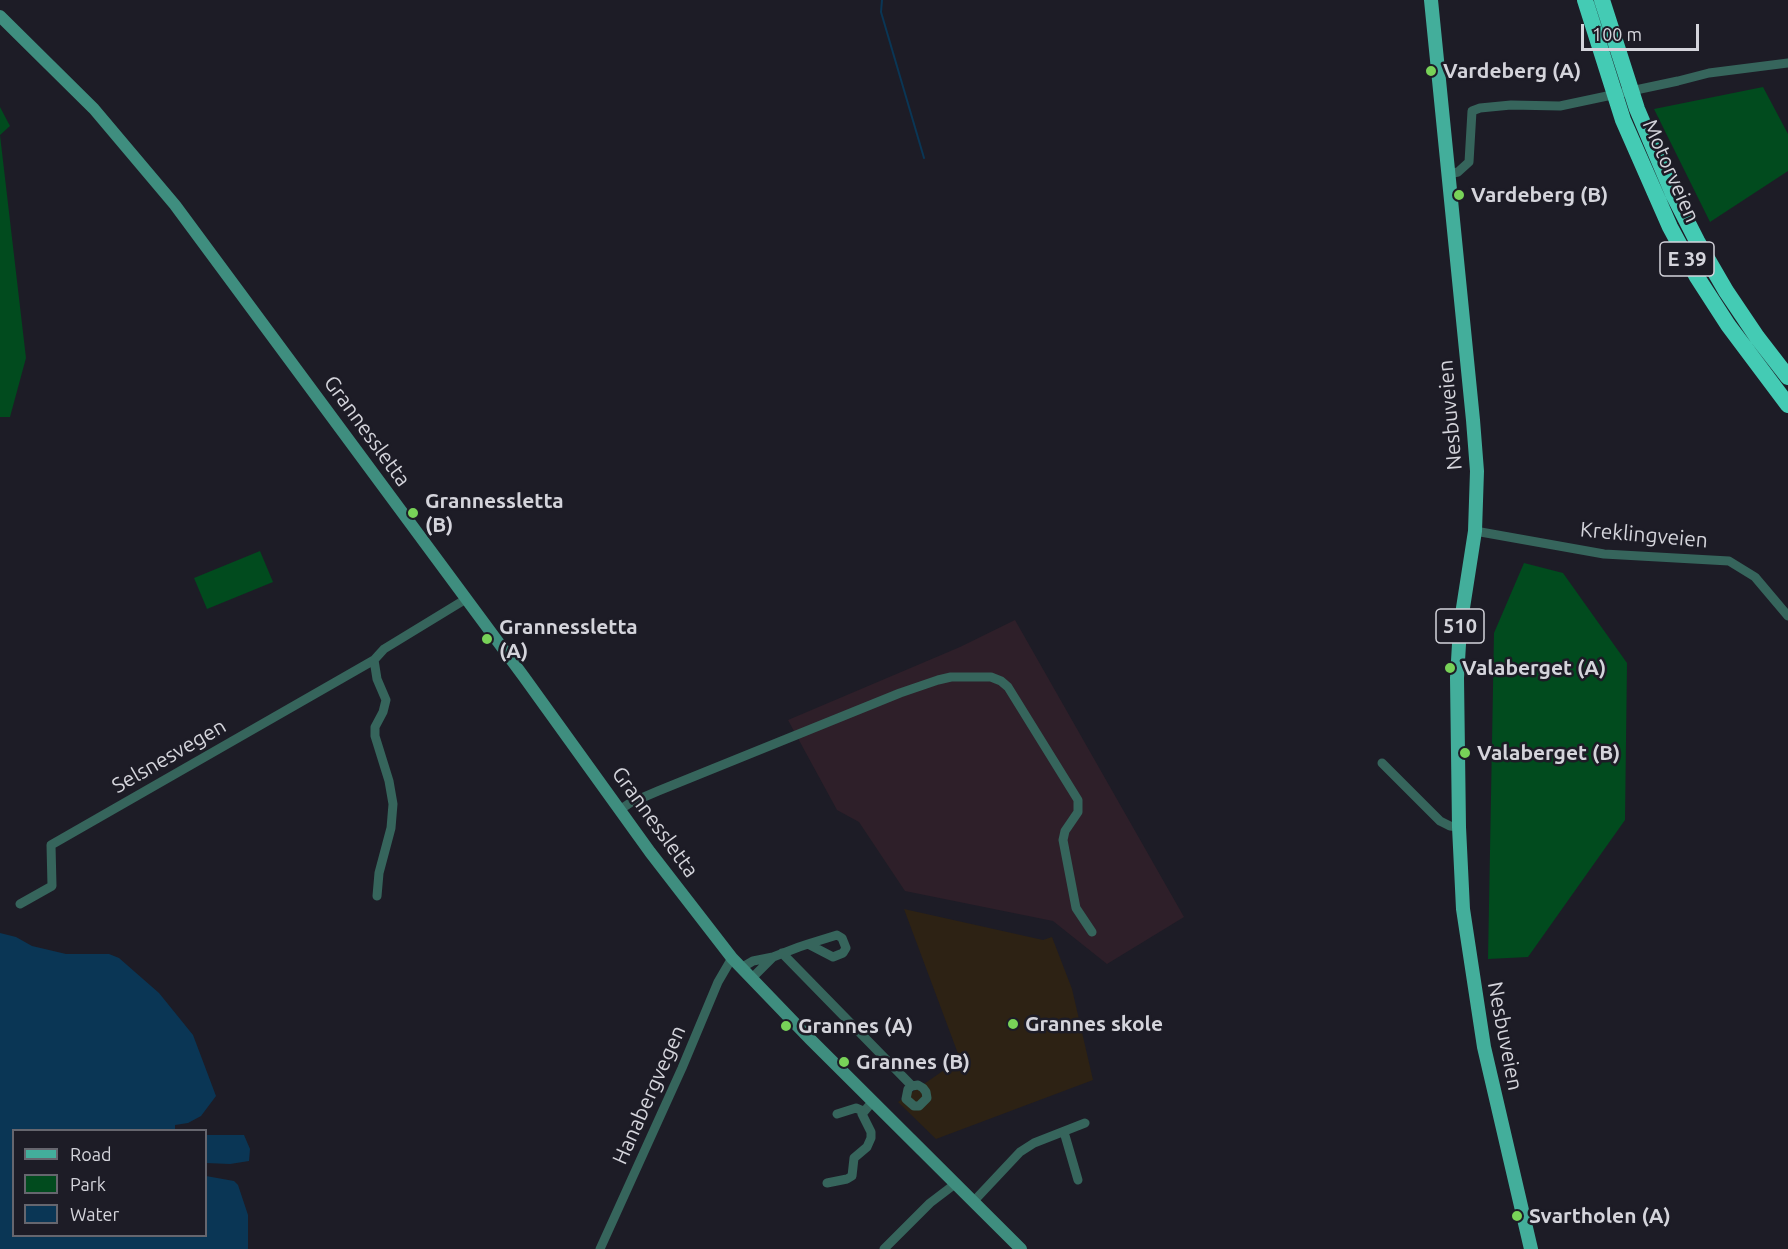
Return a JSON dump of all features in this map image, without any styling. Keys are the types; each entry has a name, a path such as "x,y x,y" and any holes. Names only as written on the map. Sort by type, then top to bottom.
{"highway":[{"name":"Motorveien","path":"1585,0 1623,120 1670,227 1697,277 1728,325 1788,405"},
{"name":"Motorveien","path":"1602,0 1637,109 1681,211 1726,291 1788,377"}],"main road":[{"name":"Nesbuveien","path":"1431,0 1473,420 1477,495 1475,531 1460,627 1457,678 1459,827 1463,909 1478,1017 1490,1078 1532,1249"},
{"name":"Grannessletta","path":"0,16 94,109 175,205 621,809 650,852 737,963 1021,1249"}],"street":[{"path":"1449,174 1458,172 1469,162 1472,111 1492,106 1560,106 1709,73 1788,63"},
{"name":"Kreklingveien","path":"1475,531 1604,554 1730,561 1755,577 1788,616"},
{"name":"Selsnesvegen","path":"20,904 52,886 51,845 374,660 380,651 466,599"},
{"path":"374,660 374,668 386,700 375,727 375,736 389,781 393,804 391,828 379,873 377,896"},
{"path":"621,809 648,795 900,693 951,677 991,677 1008,687 1078,800 1078,812 1065,831 1063,840 1076,908 1092,933"},
{"path":"1382,763 1440,821 1459,827"},
{"path":"737,963 778,955 808,944"},
{"path":"751,979 778,955"},
{"path":"778,955 912,1086"},
{"name":"Hanabergvegen","path":"600,1249 682,1068 718,982 737,963"},
{"path":"827,1183 852,1176 854,1158 869,1143 871,1132 863,1119 863,1111 873,1101"},
{"path":"837,1114 856,1108 863,1111"},
{"path":"973,1202 1020,1152 1034,1143 1085,1123"},
{"path":"1064,1132 1078,1180"},
{"path":"884,1249 930,1203 955,1184"}],"shaded area":[{"path":"1015,620 1184,917 1107,964 1053,921 905,891 859,822 837,810 788,720 960,647"},
{"name":"Grannes skole","path":"904,909 1043,940 1052,937 1072,989 1093,1080 936,1139 898,1102 960,1059"}],"green space":[{"path":"1763,87 1788,134 1788,171 1710,222 1654,109"},
{"path":"0,107 10,126 0,135"},
{"path":"0,135 26,358 10,417 0,417"},
{"path":"260,551 273,582 207,609 194,578"},
{"path":"1524,563 1563,573 1627,663 1625,820 1528,957 1488,959 1494,633"}],"water":[{"path":"0,933 16,937 32,946 66,954 109,954 119,958 159,993 193,1035 216,1096 201,1116 188,1123 175,1125 175,1129 12,1129 12,1237 207,1237 207,1176 234,1181 238,1185 248,1215 248,1249 0,1249"},
{"path":"207,1135 244,1135 250,1149 249,1161 230,1164 207,1163"}],"waterway":[{"path":"882,0 881,12 924,158"}],"place":[{"name":"Vardeberg (A)","path":"1431,71"},
{"name":"Vardeberg (B)","path":"1459,195"},
{"name":"Grannessletta (B)","path":"413,513"},
{"name":"Grannessletta (A)","path":"487,639"},
{"name":"Valaberget (A)","path":"1450,668"},
{"name":"Valaberget (B)","path":"1465,753"},
{"name":"Grannes skole","path":"1013,1024"},
{"name":"Grannes (A)","path":"786,1026"},
{"name":"Grannes (B)","path":"844,1062"},
{"name":"Svartholen (A)","path":"1517,1216"}]}
